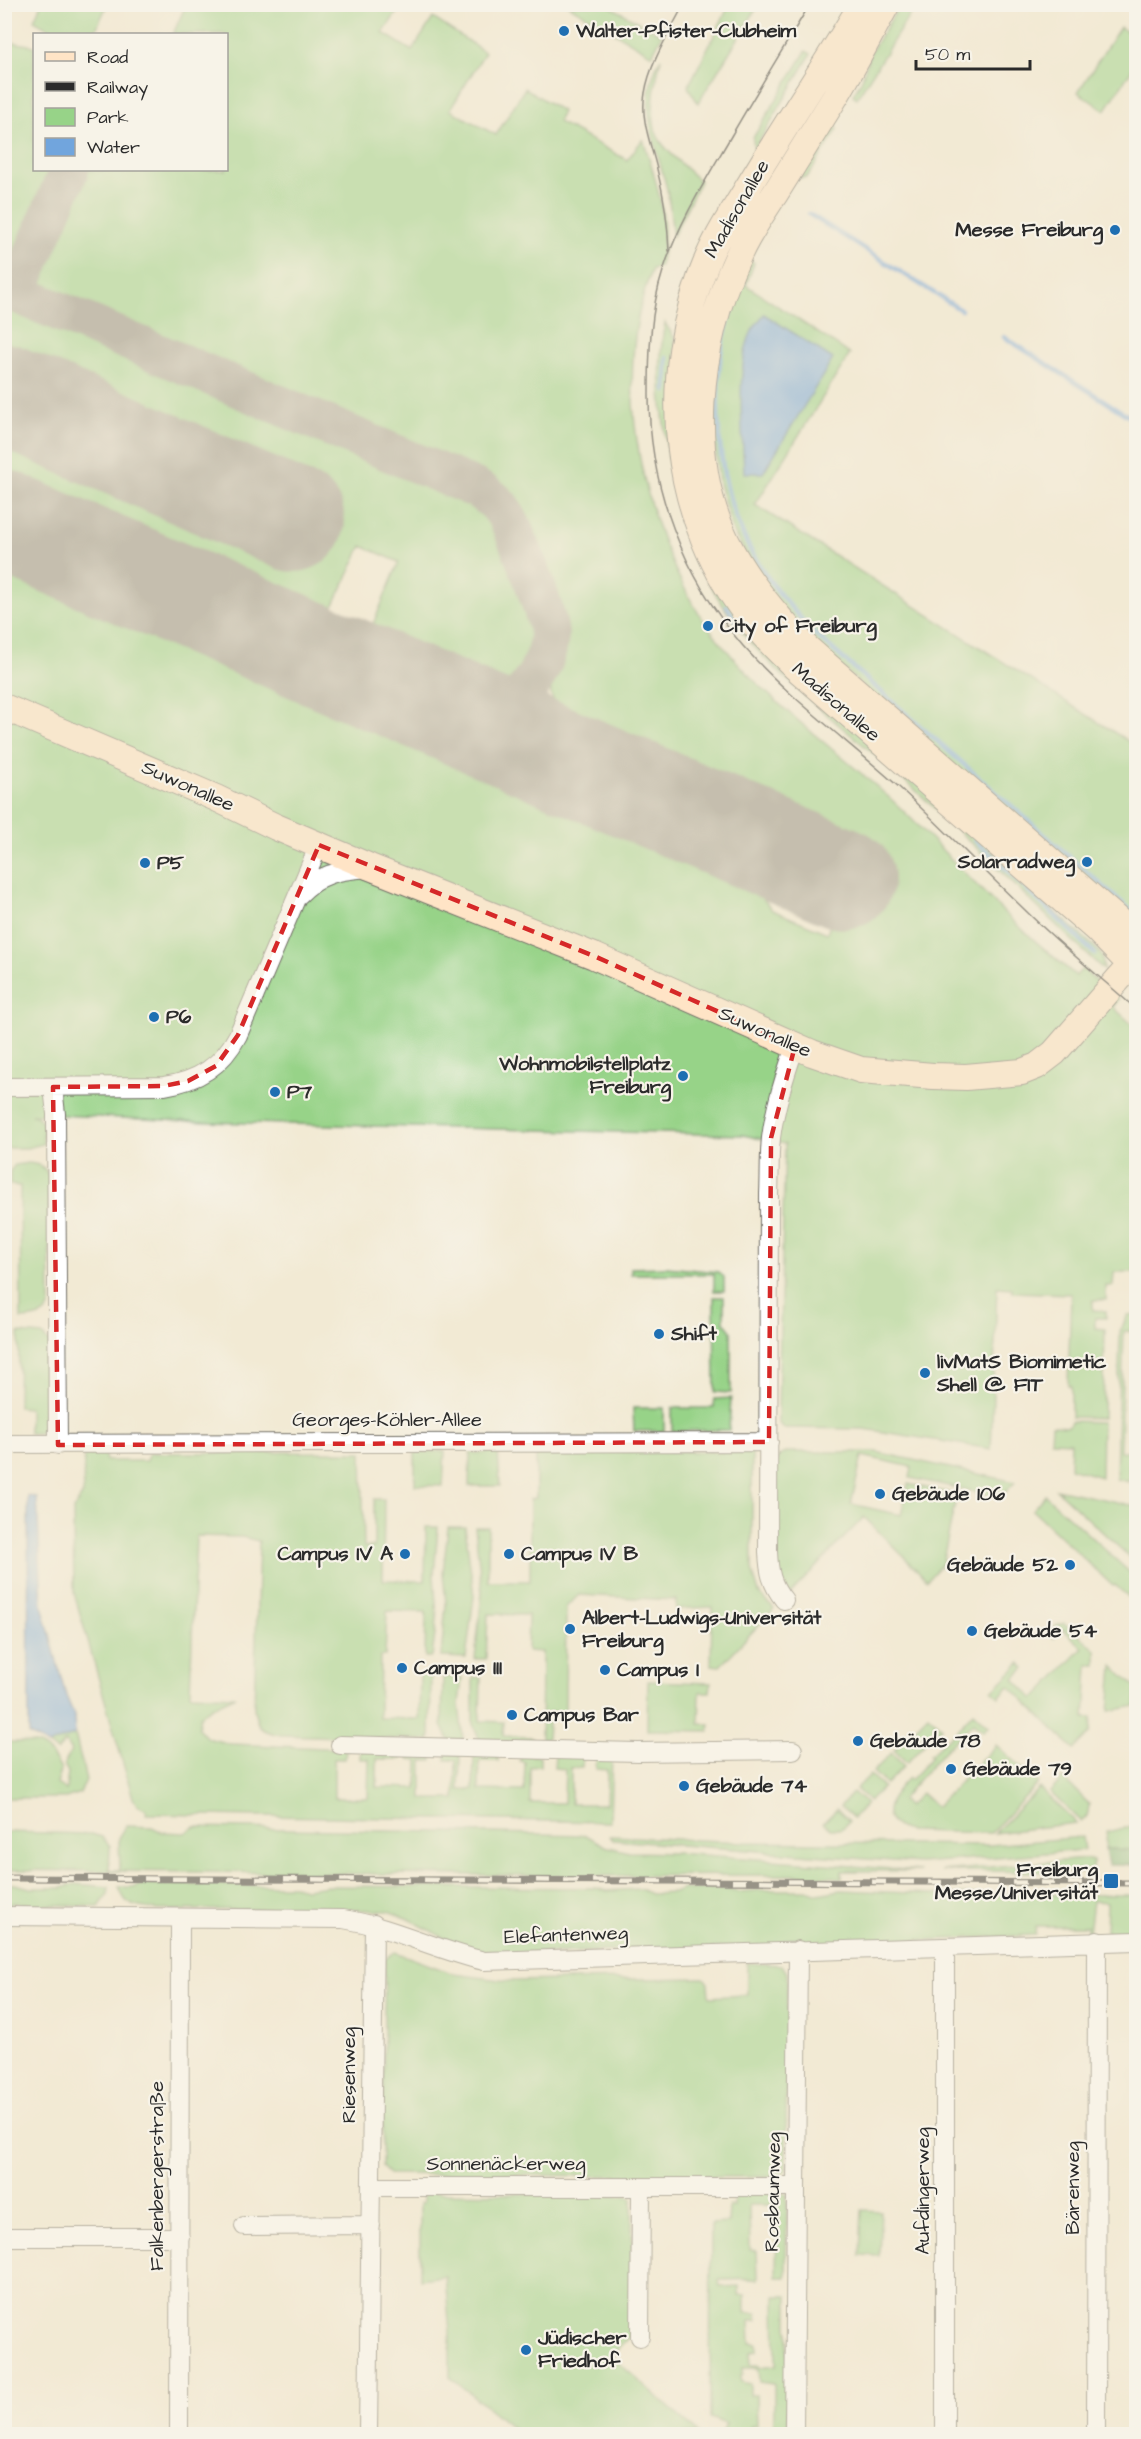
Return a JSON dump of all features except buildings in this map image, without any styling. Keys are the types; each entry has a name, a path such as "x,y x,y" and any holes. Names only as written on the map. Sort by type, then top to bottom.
{"main road":[{"name":"Madisonallee","path":"862,4 722,229 698,285 681,351 677,384 680,443 691,502 711,555 725,581 753,623 769,640 795,666 1135,964"},
{"name":"Madisonallee","path":"887,4 848,74 742,248 723,292 711,335 703,391 703,441 712,504 732,552 753,586 779,619 807,648 1137,936"},
{"name":"Suwonallee","path":"4,707 370,867 594,956 795,1046 850,1067 875,1073 966,1077 1022,1072 1037,1066 1054,1053 1135,964"}],"street":[{"path":"4,1087 164,1086 188,1081 216,1066 238,1035 319,845"},
{"name":"Suwonallee","path":"294,900 305,888 332,872 370,867"},
{"path":"784,1600 774,1588 769,1575 771,1138 781,1088 795,1046"},
{"path":"53,1087 56,1114 58,1445"},
{"name":"Georges-Köhler-Allee","path":"4,1444 769,1442"},
{"path":"340,1745 638,1752 793,1750"},
{"name":"Elefantenweg","path":"4,1916 343,1919 374,1924 419,1939 450,1953 484,1961 1137,1941"},
{"name":"Falkenbergerstraße","path":"179,2434 180,1917"},
{"name":"Riesenweg","path":"368,2434 374,1924"},
{"name":"Bärenweg","path":"1096,2434 1097,1941"},
{"name":"Aufdingerweg","path":"945,1947 945,2434"},
{"name":"Rosbaumweg","path":"794,2434 798,1950"},
{"name":"Sonnenäckerweg","path":"371,2187 796,2187"},
{"path":"640,2337 641,2187"},
{"path":"244,2226 371,2225"},
{"path":"4,2237 180,2237"}],"highlighted area":[{"path":"319,845 594,956 795,1046 771,1138 769,1442 58,1445 53,1087 164,1086 188,1081 216,1066 238,1035"}],"green space":[{"path":"41,4 107,4 94,33 48,33 50,29 34,20"},
{"path":"730,4 751,5 757,8 698,103 688,87"},
{"path":"186,5 402,5 383,33 412,51 433,18 485,52 450,110 496,135 525,88 562,111 558,122 627,160 643,139 661,203 664,236 659,267 652,269 640,309 634,350 633,393 636,436 644,479 656,521 689,597 718,640 769,695 893,801 1035,941 1076,976 1082,969 1119,999 1113,1007 1136,1028 1136,1272 1114,1272 1113,1286 1106,1286 1106,1300 1093,1300 1093,1310 1106,1311 1106,1318 1095,1318 1095,1328 1105,1329 1103,1418 1071,1417 1071,1386 1068,1385 1071,1294 1012,1292 1012,1288 997,1287 991,1449 864,1429 783,1428 778,1422 778,1411 785,1144 743,1135 205,1122 39,1114 31,1115 36,1116 42,1122 43,1144 27,1148 5,1148 5,557 743,873 772,910 827,933 863,847 572,724 555,705 551,694 550,668 557,636 553,611 507,504 492,487 29,290 27,275 72,171 228,171 228,33 173,33"},
{"path":"568,5 608,5 662,35 652,55"},
{"path":"900,5 916,5 857,98 853,95 862,79 870,53"},
{"path":"1120,27 1136,38 1136,63 1105,111 1078,92"},
{"path":"5,41 33,46 33,171 62,171 17,275 6,280"},
{"path":"806,51 811,54 754,150 753,138"},
{"path":"661,58 653,112 656,134 669,152 700,181 673,236 667,189 650,123 649,90 653,74"},
{"path":"834,126 838,129 810,173 807,177 799,178"},
{"path":"746,257 754,263 746,285 850,354 755,505 1136,746 1136,926 815,644 773,599 733,532 719,484 712,421 716,350"},
{"path":"5,298 487,504 537,618 538,644 530,664 513,679 489,688 368,636 399,562 362,546 327,619 5,482"},
{"path":"665,323 675,339 678,487 971,829 1028,888 1098,950 1102,956 1104,970 929,802 779,673 725,609 696,557 670,471 661,382 661,352"},
{"path":"28,1163 41,1166 49,1177 50,1305 42,1315 21,1319 20,1186 10,1185 10,1171 15,1165"},
{"path":"666,1267 718,1272 724,1277 724,1291 714,1291 714,1274 631,1274 631,1268"},
{"path":"714,1297 724,1297 724,1322 731,1331 731,1393 715,1392"},
{"path":"1136,1314 1136,1331 1124,1331 1120,1451 1130,1452 1129,1482 1116,1479 1120,1331 1128,1315"},
{"path":"19,1333 42,1335 50,1344 50,1423 39,1433 29,1433 29,1408 18,1407"},
{"path":"731,1398 729,1430 672,1431 672,1408 714,1408 714,1399"},
{"path":"633,1408 664,1408 664,1431 634,1431"},
{"path":"1071,1421 1102,1422 1101,1477 1070,1468 1071,1442 1051,1441 1052,1425 1069,1426"},
{"path":"445,1451 443,1486 415,1485 415,1452"},
{"path":"104,1452 106,1461 146,1461 149,1453 362,1452 364,1547 374,1547 374,1499 384,1499 383,1580 425,1581 426,1527 438,1527 434,1575 437,1619 432,1657 425,1657 426,1612 387,1611 385,1656 380,1656 379,1718 419,1719 420,1674 431,1674 430,1740 281,1735 261,1728 258,1725 254,1708 259,1541 242,1537 196,1536 190,1694 236,1696 212,1707 200,1716 198,1728 207,1738 231,1744 346,1749 345,1759 334,1759 334,1798 368,1798 369,1759 360,1759 360,1749 402,1751 402,1759 377,1759 377,1787 417,1788 418,1760 408,1759 409,1752 433,1752 432,1761 422,1761 422,1799 455,1799 456,1760 446,1760 446,1753 460,1754 459,1790 473,1789 474,1754 498,1754 498,1761 479,1761 479,1790 524,1791 525,1762 520,1761 521,1755 540,1756 540,1766 530,1767 530,1803 564,1803 565,1769 554,1768 555,1754 583,1755 582,1767 571,1768 571,1804 606,1804 607,1770 596,1769 597,1755 612,1756 610,1822 146,1814 147,1810 137,1805 133,1798 74,1593 73,1510 83,1494 84,1456"},
{"path":"498,1452 500,1486 469,1486 470,1453"},
{"path":"752,1452 752,1570 759,1593 774,1609 720,1666 711,1665 712,1607 676,1609 676,1600 579,1595 566,1607 565,1712 549,1712 547,1738 541,1740 542,1652 527,1651 528,1615 488,1614 486,1659 475,1659 482,1592 475,1527 488,1527 488,1581 530,1581 530,1499 536,1498 536,1453"},
{"path":"786,1452 876,1452 1015,1482 1001,1497 910,1478 912,1467 862,1456 851,1504 901,1515 908,1484 957,1494 942,1564 927,1580 864,1517 790,1594 777,1575 775,1462"},
{"path":"1056,1489 1136,1506 1136,1563"},
{"path":"1045,1495 1136,1578 1136,1588 1128,1597 1115,1585 1113,1586 1032,1510"},
{"path":"448,1527 465,1527 474,1596 466,1658 441,1657 446,1604 443,1573"},
{"path":"1064,1623 1096,1650 1096,1665 1088,1665 1085,1718 1092,1718 1091,1732 1074,1749 1009,1686 999,1697 992,1691 1020,1663 1025,1668 1014,1679 1034,1699 1083,1648 1063,1629 1054,1638 1049,1633 1056,1626"},
{"path":"1113,1666 1136,1687 1136,1706 1109,1711"},
{"path":"443,1677 462,1678 459,1704 463,1740 449,1740 442,1725"},
{"path":"473,1677 481,1678 480,1721 504,1722 503,1736 532,1737 532,1742 480,1741 473,1724"},
{"path":"648,1681 711,1683 710,1692 700,1692 699,1724 710,1724 709,1731 647,1730"},
{"path":"973,1712 988,1726 983,1731 973,1723 944,1751 901,1800 908,1807 921,1793 936,1807 996,1745 1038,1783 991,1833 908,1831 897,1827 888,1815 888,1808 896,1792 932,1757 930,1755 964,1724"},
{"path":"928,1715 941,1727 928,1741 914,1729"},
{"path":"912,1732 924,1744 907,1763 894,1750"},
{"path":"75,1734 86,1780 80,1793 66,1798 6,1798 6,1742 32,1743 45,1748 51,1753 61,1770 57,1784 66,1790 68,1772 64,1765 71,1751 65,1742 57,1751 48,1745"},
{"path":"891,1753 904,1766 886,1784 873,1772"},
{"path":"870,1775 883,1787 869,1801 856,1789"},
{"path":"1063,1778 1089,1804 1088,1814 1083,1820 1080,1821 1050,1792"},
{"path":"1039,1788 1076,1823 995,1833"},
{"path":"853,1792 866,1804 853,1818 840,1806"},
{"path":"837,1809 849,1821 841,1829 831,1829 823,1823"},
{"path":"1136,1825 1136,1850 1105,1849 1107,1832"},
{"path":"126,1826 152,1827 162,1832 185,1833 194,1827 586,1835 605,1846 629,1852 676,1853 920,1871 842,1871 842,1878 801,1875 580,1876 5,1870 5,1832 91,1834 102,1837 110,1846 109,1870 120,1870 119,1838"},
{"path":"610,1836 743,1842 990,1845 1082,1837 1084,1850 920,1863 613,1840"},
{"path":"1105,1849 1136,1850 1136,1865 1108,1865"},
{"path":"1086,1859 1093,1861 1093,1872 941,1871"},
{"path":"5,1884 30,1888 62,1888 75,1884 109,1887 108,1894 99,1907 13,1903 5,1908"},
{"path":"142,1884 293,1886 306,1889 328,1886 596,1888 606,1891 640,1889 651,1894 674,1893 683,1889 725,1889 737,1892 807,1890 818,1894 841,1890 933,1894 1136,1895 1136,1932 1106,1932 1107,1902 1093,1901 1087,1934 1087,1926 1036,1926 1035,1935 789,1946 505,1954 461,1947 407,1918 388,1911 157,1910 138,1907 125,1899 119,1887 136,1887"},
{"path":"395,1952 454,1974 507,1981 704,1978 708,1983 709,1997 747,1995 747,1963 782,1965 787,1973 786,2170 777,2177 389,2174 382,2167 385,1959"},
{"path":"423,2193 628,2195 632,2199 633,2334 611,2356 699,2434 520,2434 450,2377 450,2332 445,2276 420,2279 420,2203 423,2203"},
{"path":"723,2193 787,2194 786,2277 776,2277 777,2205 749,2205 750,2250 757,2251 758,2279 719,2280 720,2287 739,2286 739,2295 745,2295 745,2313 757,2313 757,2320 750,2321 751,2343 757,2344 757,2351 750,2352 751,2365 759,2367 776,2365 775,2296 788,2296 788,2434 774,2434 774,2384 759,2382 758,2368 743,2368 743,2375 741,2375 741,2382 750,2384 750,2395 756,2395 757,2425 751,2425 751,2433 757,2434 722,2434 726,2424 710,2418 711,2224 728,2223 729,2206 734,2206 734,2198 724,2198"},
{"path":"862,2210 881,2211 879,2256 860,2255"}],"water":[{"path":"764,314 833,359 763,473 744,473 741,401 743,364 751,333"},
{"path":"28,1496 37,1497 42,1605 66,1696 74,1715 75,1734 48,1745 29,1735"}],"waterway":[{"path":"809,214 961,310"},
{"path":"743,282 722,344 719,371 719,429 727,486 734,512 757,562 784,600 815,634 1136,915"},
{"path":"1004,337 1136,421"},
{"path":"666,391 667,358"},
{"path":"727,606 737,622"},
{"path":"975,840 1095,954"}],"taxiway":[{"path":"17,293 69,171"},
{"path":"4,288 475,488 494,500 508,520 523,553 544,611 549,636 546,654 540,669 520,698 500,716 488,720 473,720"}],"runway":[{"path":"4,394 294,521"},
{"path":"4,521 843,878"}],"tram line":[{"path":"669,251 664,199 647,131 644,103 648,81 656,59 684,4"},
{"path":"810,4 702,187 676,236 663,271 653,317 649,395 655,463 663,496 687,560 703,590 743,646 780,684 932,818 1052,936 1136,1009"}],"railway":[{"path":"4,1878 1136,1883"}],"place":[{"name":"Walter-Pfister-Clubheim","path":"564,31"},
{"name":"Messe Freiburg","path":"1115,230"},
{"name":"City of Freiburg","path":"708,626"},
{"name":"Solarradweg","path":"1087,862"},
{"name":"P5","path":"145,863"},
{"name":"P6","path":"154,1017"},
{"name":"Wohnmobilstellplatz Freiburg","path":"683,1076"},
{"name":"P7","path":"275,1092"},
{"name":"Shift","path":"659,1334"},
{"name":"livMatS Biomimetic Shell @ FIT","path":"925,1373"},
{"name":"Gebäude 106","path":"880,1494"},
{"name":"Campus IV A","path":"405,1554"},
{"name":"Campus IV B","path":"509,1554"},
{"name":"Gebäude 52","path":"1070,1565"},
{"name":"Albert-Ludwigs-Universität Freiburg","path":"570,1629"},
{"name":"Gebäude 54","path":"972,1631"},
{"name":"Campus III","path":"402,1668"},
{"name":"Campus I","path":"605,1670"},
{"name":"Campus Bar","path":"512,1715"},
{"name":"Gebäude 78","path":"858,1741"},
{"name":"Gebäude 79","path":"951,1769"},
{"name":"Gebäude 74","path":"684,1786"},
{"name":"Freiburg Messe/Universität","path":"1111,1881"},
{"name":"Jüdischer Friedhof","path":"526,2350"}]}
